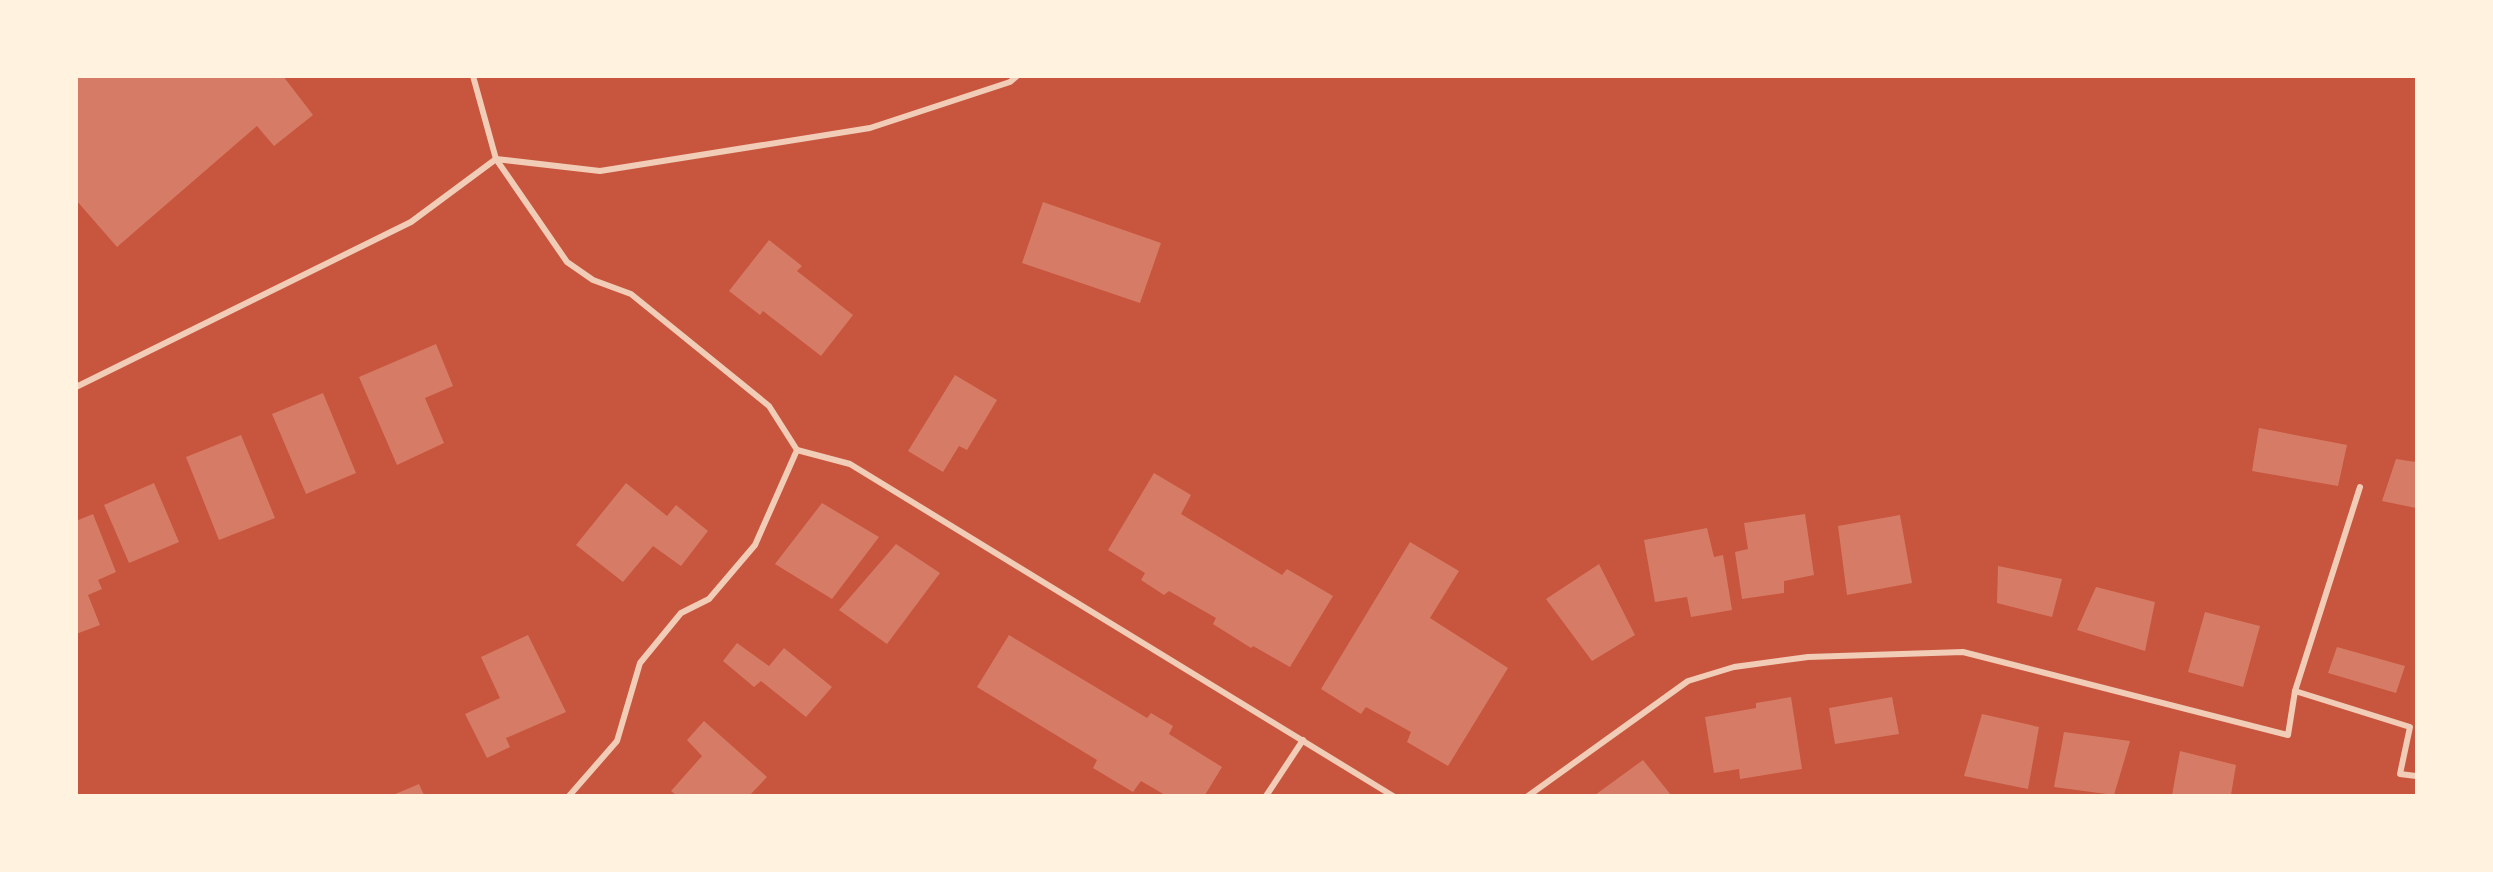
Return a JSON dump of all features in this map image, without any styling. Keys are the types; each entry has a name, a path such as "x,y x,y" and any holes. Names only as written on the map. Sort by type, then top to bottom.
{"street":[{"path":"473,76 496,159 567,262 593,280 631,294 769,406 797,450 850,464 1393,795"},
{"path":"76,387 411,222 496,159 600,171 870,128 1010,82 1017,76"},
{"path":"569,795 617,741 640,663 681,613 709,599 754,545 797,450"},
{"path":"1528,795 1688,681 1734,667 1808,657 1963,652 2288,735 2295,691 2360,487"},
{"path":"2295,691 2410,727 2400,774 2416,776"},
{"path":"1266,795 1303,740"}],"building":[{"path":"76,76 283,76 313,115 274,146 257,126 117,247 76,200"},
{"path":"1043,202 1161,243 1140,303 1022,263"},
{"path":"769,240 802,266 797,271 853,315 821,356 763,311 760,315 729,291"},
{"path":"436,344 453,386 425,398 444,443 397,465 359,377"},
{"path":"955,375 997,400 967,450 959,446 943,472 908,451"},
{"path":"323,393 356,473 306,494 272,414"},
{"path":"2259,428 2347,445 2338,486 2252,471"},
{"path":"241,435 275,518 219,540 186,457"},
{"path":"2396,459 2416,462 2416,508 2382,501"},
{"path":"1154,473 1191,495 1181,514 1282,575 1287,569 1333,596 1290,667 1253,646 1251,648 1213,624 1216,618 1169,591 1164,595 1141,580 1145,573 1108,550"},
{"path":"154,483 179,542 129,563 104,505"},
{"path":"626,483 667,516 676,505 708,531 681,566 653,546 623,582 576,545"},
{"path":"822,503 879,537 832,599 775,564"},
{"path":"93,514 116,572 98,580 102,589 88,595 100,625 76,634 76,521"},
{"path":"1805,514 1814,575 1784,581 1784,593 1742,599 1735,552 1748,549 1744,523"},
{"path":"1900,515 1912,583 1847,595 1838,526"},
{"path":"1707,528 1714,557 1723,555 1732,610 1691,617 1687,597 1655,602 1644,540"},
{"path":"1410,542 1459,571 1430,618 1508,668 1448,766 1407,742 1411,732 1366,707 1361,714 1321,689"},
{"path":"896,544 940,573 887,644 839,610"},
{"path":"1599,564 1635,635 1592,661 1546,599"},
{"path":"1998,566 2062,579 2052,617 1997,603"},
{"path":"2096,587 2155,602 2145,651 2077,630"},
{"path":"2205,612 2260,626 2243,687 2188,672"},
{"path":"528,635 566,712 506,738 510,747 487,758 465,714 500,698 481,657"},
{"path":"1009,635 1147,718 1151,713 1173,726 1169,734 1222,767 1205,795 1165,795 1141,781 1133,792 1093,768 1097,760 977,687"},
{"path":"737,643 769,666 784,648 832,687 806,717 761,681 754,687 723,661"},
{"path":"2337,647 2405,666 2396,693 2328,673"},
{"path":"1791,697 1802,769 1740,779 1739,769 1714,773 1705,717 1756,708 1756,703"},
{"path":"1892,697 1899,734 1835,744 1829,708"},
{"path":"1982,714 2039,727 2028,789 1964,776"},
{"path":"704,721 767,777 750,795 676,795 671,791 702,756 687,740"},
{"path":"2064,732 2130,741 2114,795 2054,787"},
{"path":"2180,751 2236,765 2231,795 2172,795"},
{"path":"1643,760 1671,795 1595,795"},
{"path":"419,784 424,795 393,795"}]}
